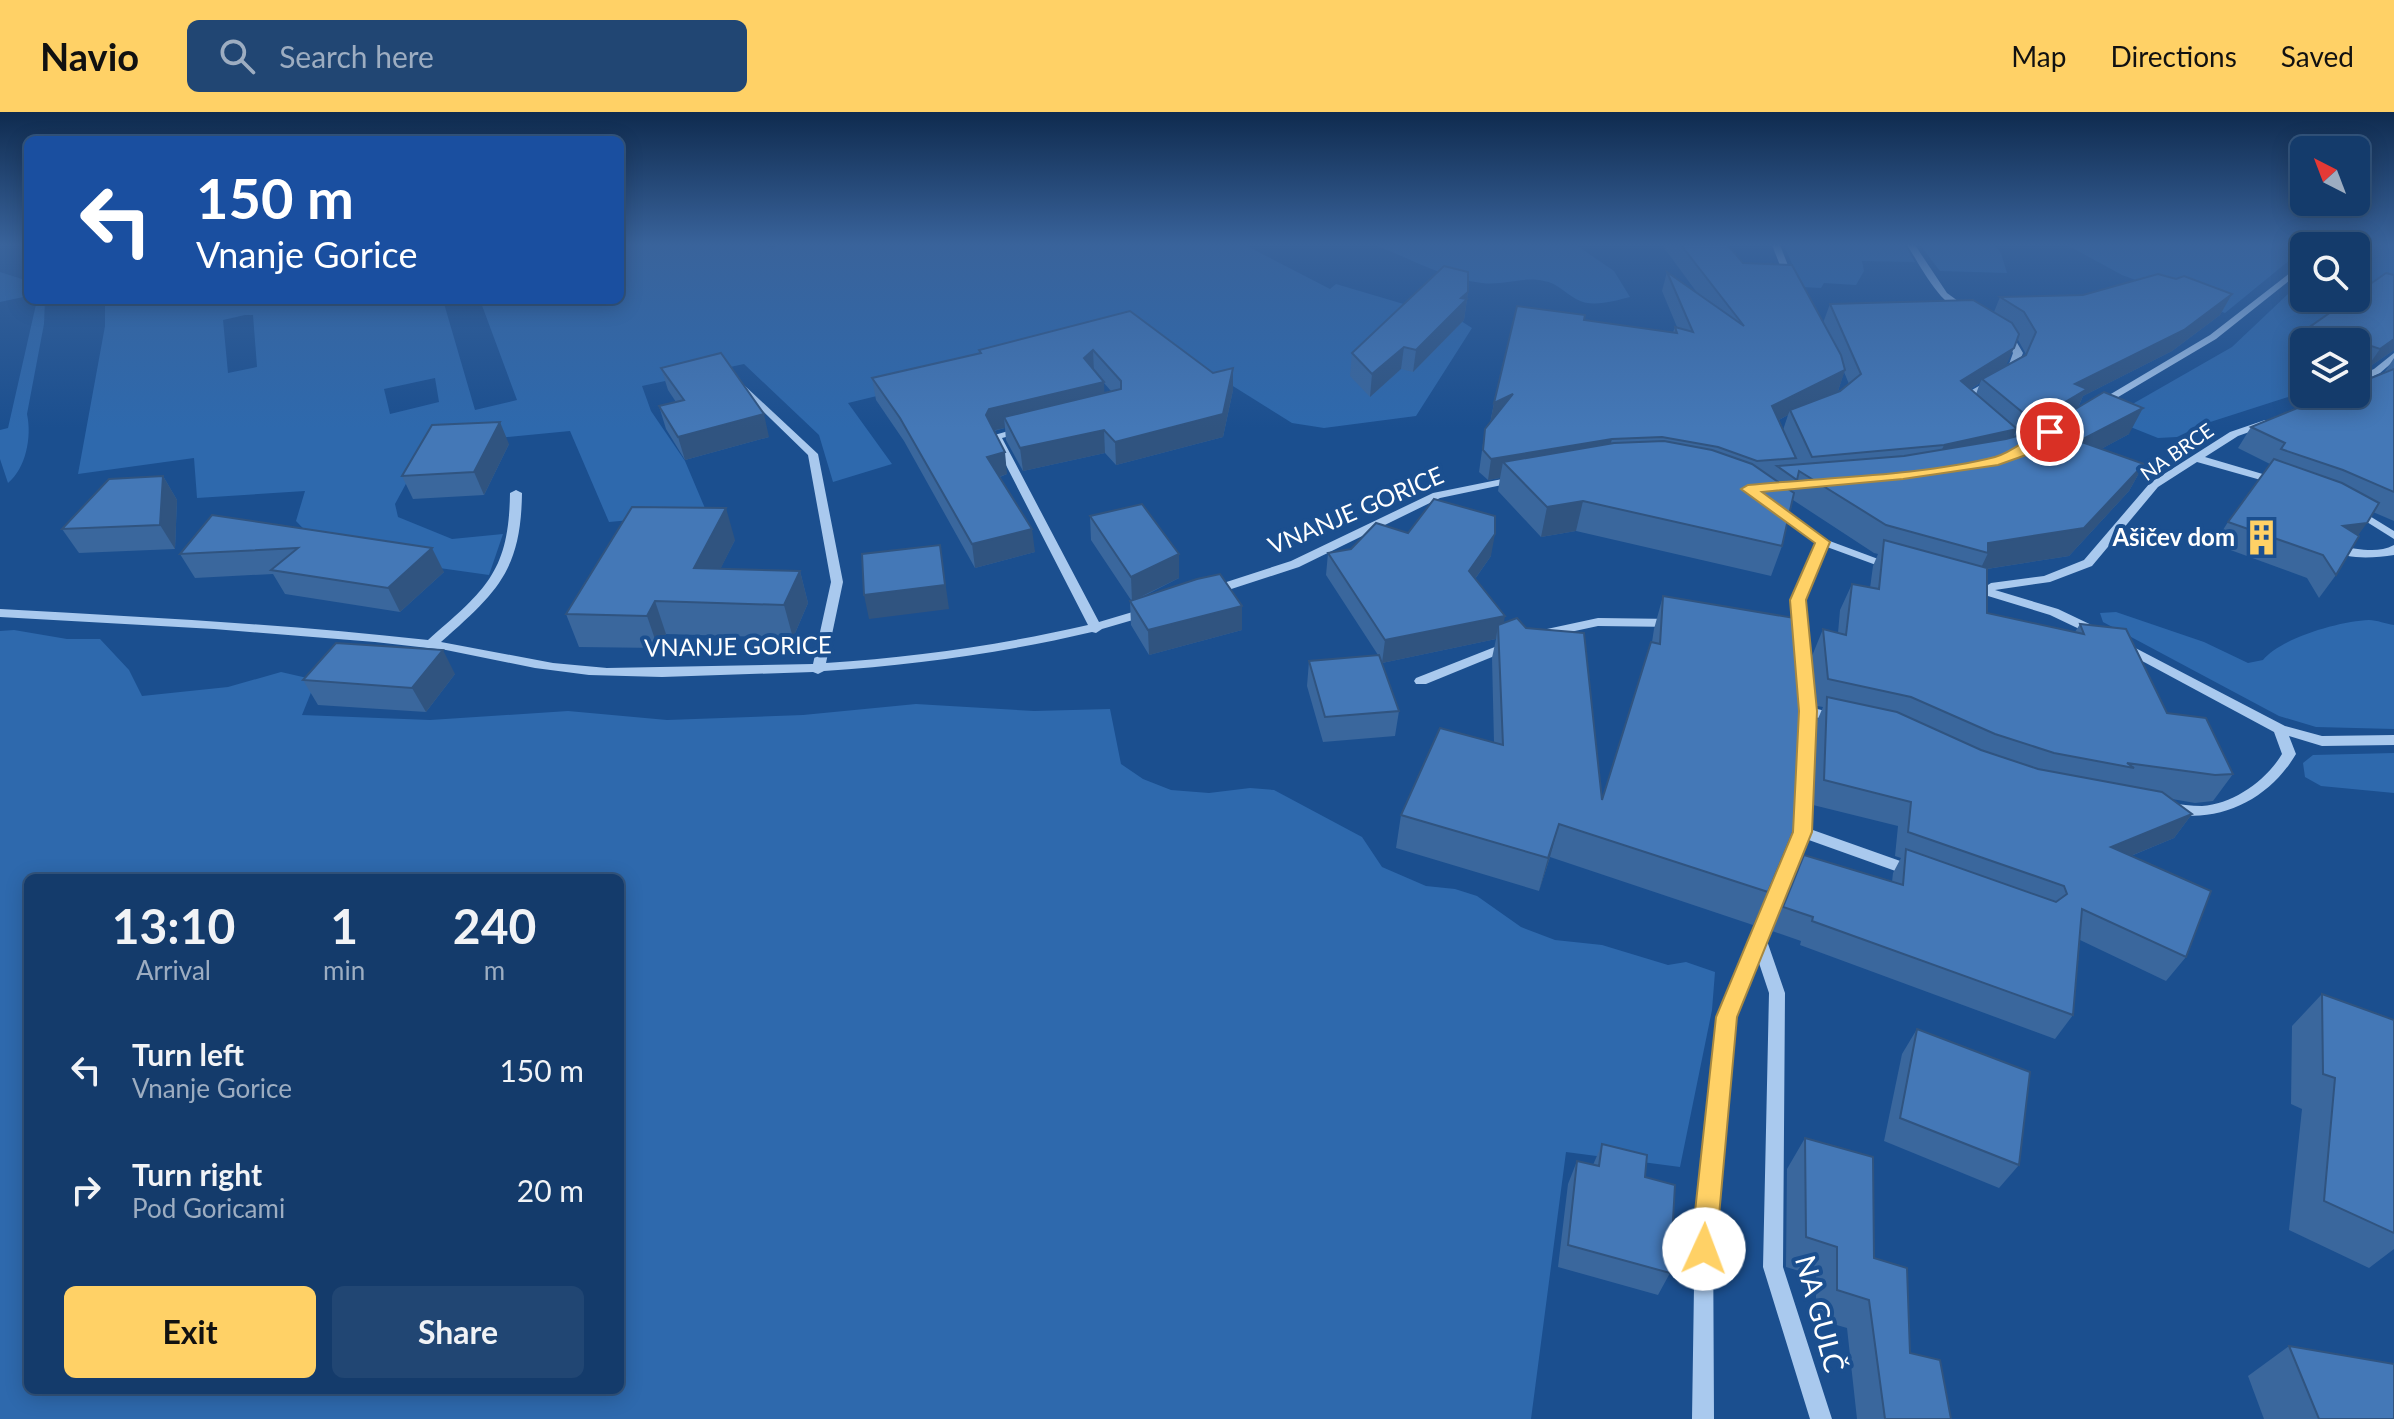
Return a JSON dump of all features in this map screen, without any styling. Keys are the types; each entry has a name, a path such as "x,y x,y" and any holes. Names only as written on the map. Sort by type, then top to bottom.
{"street":[{"path":"1961,306 1981,319"},
{"path":"2088,410 2213,337 2252,306"},
{"path":"1970,411 1960,401 2011,372 2018,353 2010,338 1993,325"},
{"path":"2370,374 2394,356"},
{"path":"744,388 813,454 837,582 818,670"},
{"path":"2296,411 2302,408"},
{"name":"NA BRCE","path":"2272,421 2234,434 2154,485 2088,563 2015,586 1968,586 2054,612 2280,729"},
{"path":"1041,425 996,436 1096,629"},
{"path":"2195,458 2247,470 2287,485"},
{"name":"VNANJE GORICE","path":"1195,596 1295,564 1437,495 1532,477"},
{"path":"431,644 477,603 506,568 517,526 516,493"},
{"path":"1759,496 1823,542 1907,571"},
{"path":"2340,504 2394,536"},
{"path":"1798,642 1798,600 1823,542"},
{"path":"2336,550 2369,555 2393,552 2394,548"},
{"name":"VNANJE GORICE","path":"0,613 230,626 431,644 573,670 818,670 937,659 1096,629 1167,606"},
{"path":"1421,681 1548,630 1598,622 1691,626"},
{"path":"1703,1419 1704,1220 1726,1017 1758,937 1780,893 1802,832 1807,719 1861,723"},
{"path":"2280,729 2322,741 2394,740"},
{"path":"2160,807 2204,811 2245,797 2281,771 2289,754 2280,729"},
{"path":"1802,832 1936,880"},
{"name":"NA GULČ","path":"1758,937 1777,993 1773,1267 1821,1419"}],"shaded area":[{"path":"36,306 45,306 27,414 28,442 23,461 8,483 0,459 0,430 8,428"},
{"path":"105,306 445,306 475,410 517,400 482,306 1410,306 1461,321 1472,328 1416,416 1324,428 1292,423 1145,331 848,403 892,464 833,482 819,435 744,364 642,386 651,411 685,461 707,513 609,522 570,431 427,445 395,504 398,517 452,539 503,534 489,575 326,552 296,521 305,491 197,498 194,458 78,474 105,326","holes":["253,315 257,367 228,373 223,320","435,378 439,402 390,414 384,389"]},
{"path":"2206,306 2234,306 2225,313"},
{"path":"2275,306 2290,306 2290,312 2332,314 2317,328 2290,328 2290,396 2204,424 2177,437 2158,438 2108,418 2232,347"},
{"path":"2116,612 2204,642 2248,663 2263,660 2283,645 2327,627 2369,620 2394,625 2394,729 2316,727 2279,716 2103,622 2100,613"},
{"path":"14,630 67,639 100,639 129,670 142,696 228,687 281,672 316,680 302,715 430,720 568,711 667,720 803,715 916,704 1034,711 1110,709 1121,764 1143,779 1171,790 1209,793 1250,788 1274,790 1362,837 1382,867 1426,886 1455,889 1477,896 1521,927 1555,940 1602,945 1668,965 1686,962 1715,972 1712,1010 1680,1167 1566,1152 1531,1419 0,1419 0,631"},
{"path":"2394,753 2394,793 2321,786 2305,777 2303,763 2313,755"}],"building":[{"path":"1402,306 1460,306 1416,350 1404,347 1372,374 1352,353"},
{"path":"1517,306 1585,315 1584,320 1677,333 1675,327 1693,332 1682,306 1715,306 1744,326 1728,306 1814,306 1841,355 1845,370 1772,406 1796,458 1757,461 1718,447 1662,437 1612,439 1491,459 1483,450 1485,429 1513,394 1494,403"},
{"path":"1831,306 1983,306 2012,323 2019,334 2014,348 1961,381 2017,429 1944,445 1812,457 1790,410 1840,391 1861,374"},
{"path":"2014,306 2216,306 2184,330 2075,384 2087,389 2033,421 1982,379 2026,355 2036,332 2024,312"},
{"path":"2370,306 2394,306 2394,339 2380,349 2370,346 2370,328 2311,326 2331,312 2370,312"},
{"path":"1130,311 1213,373 1233,368 1223,414 1115,442 1104,430 1020,448 1004,417 1121,389 1121,381 1093,350 1084,358 1104,382 989,409 986,415 1005,452 987,457 1032,529 972,544 900,418 872,378 981,353 979,350"},
{"path":"721,353 764,414 678,437 659,406 684,400 661,368"},
{"path":"2394,369 2394,492 2343,470 2281,449 2285,443 2251,427 2298,408 2370,408 2370,378"},
{"path":"2104,392 2143,408 2079,441 2144,464 2084,528 1988,543 1988,553 1886,525 1799,471 1797,480 1777,466 1904,456 2006,439 2040,430"},
{"path":"500,422 474,472 402,476 432,425"},
{"path":"1664,441 1712,450 1752,464 1794,493 1782,546 1583,501 1547,507 1503,462 1614,443"},
{"path":"2274,459 2342,483 2379,503 2367,523 2343,526 2359,536 2336,575 2323,555 2228,522"},
{"path":"163,476 160,525 62,529 109,479"},
{"path":"1434,499 1495,516 1495,534 1469,571 1505,616 1385,640 1328,553 1351,549 1376,523 1408,533"},
{"path":"1142,504 1179,554 1131,577 1090,516"},
{"path":"632,507 726,508 694,568 800,571 784,605 655,601 647,616 566,614"},
{"path":"212,515 432,548 388,588 271,570 298,548 180,554"},
{"path":"1884,540 1987,568 1987,613 2084,634 2080,624 2126,629 2167,713 2206,718 2233,774 2215,775 2127,763 2134,768 2054,753 1995,734 1911,697 1828,679 1823,629 1846,635 1852,584 1879,589"},
{"path":"940,545 945,585 864,595 862,554"},
{"path":"1220,574 1242,606 1148,630 1130,601 1197,579"},
{"path":"1663,596 1806,620 1812,678 1808,766 1799,764 1801,813 1768,892 1559,824 1548,858 1401,815 1440,728 1503,745 1498,625 1517,618 1526,628 1584,633 1602,800 1651,642 1660,644"},
{"path":"336,643 443,650 412,688 303,680"},
{"path":"1379,655 1399,711 1325,717 1309,661"},
{"path":"1827,697 1897,712 1981,750 2038,769 2162,792 2192,814 2111,847 2211,891 2186,957 2082,909 2073,1015 1812,921 1813,917 1783,907 1804,855 1903,885 1906,849 2056,902 2067,894 2064,886 1908,832 1911,802 1824,780"},
{"path":"2322,994 2394,1020 2394,1233 2324,1201 2335,1078 2323,1074"},
{"path":"1917,1029 2030,1072 2019,1165 1900,1118"},
{"path":"1805,1138 1873,1157 1874,1258 1907,1268 1910,1353 1940,1360 1951,1419 1885,1419 1869,1300 1837,1290 1837,1247 1806,1237"},
{"path":"1602,1144 1647,1155 1645,1177 1675,1185 1670,1273 1568,1245 1577,1161 1599,1166"},
{"path":"2289,1346 2394,1364 2394,1419 2319,1419"}],"place":[{"name":"Ašičev dom","path":"2261,538"}],"route":[{"path":"1704,1249 1704,1220 1726,1017 1758,937 1780,893 1802,832 1808,711 1798,600 1823,542 1748,489 1903,474 1998,460 2021,452 2050,432"}]}
